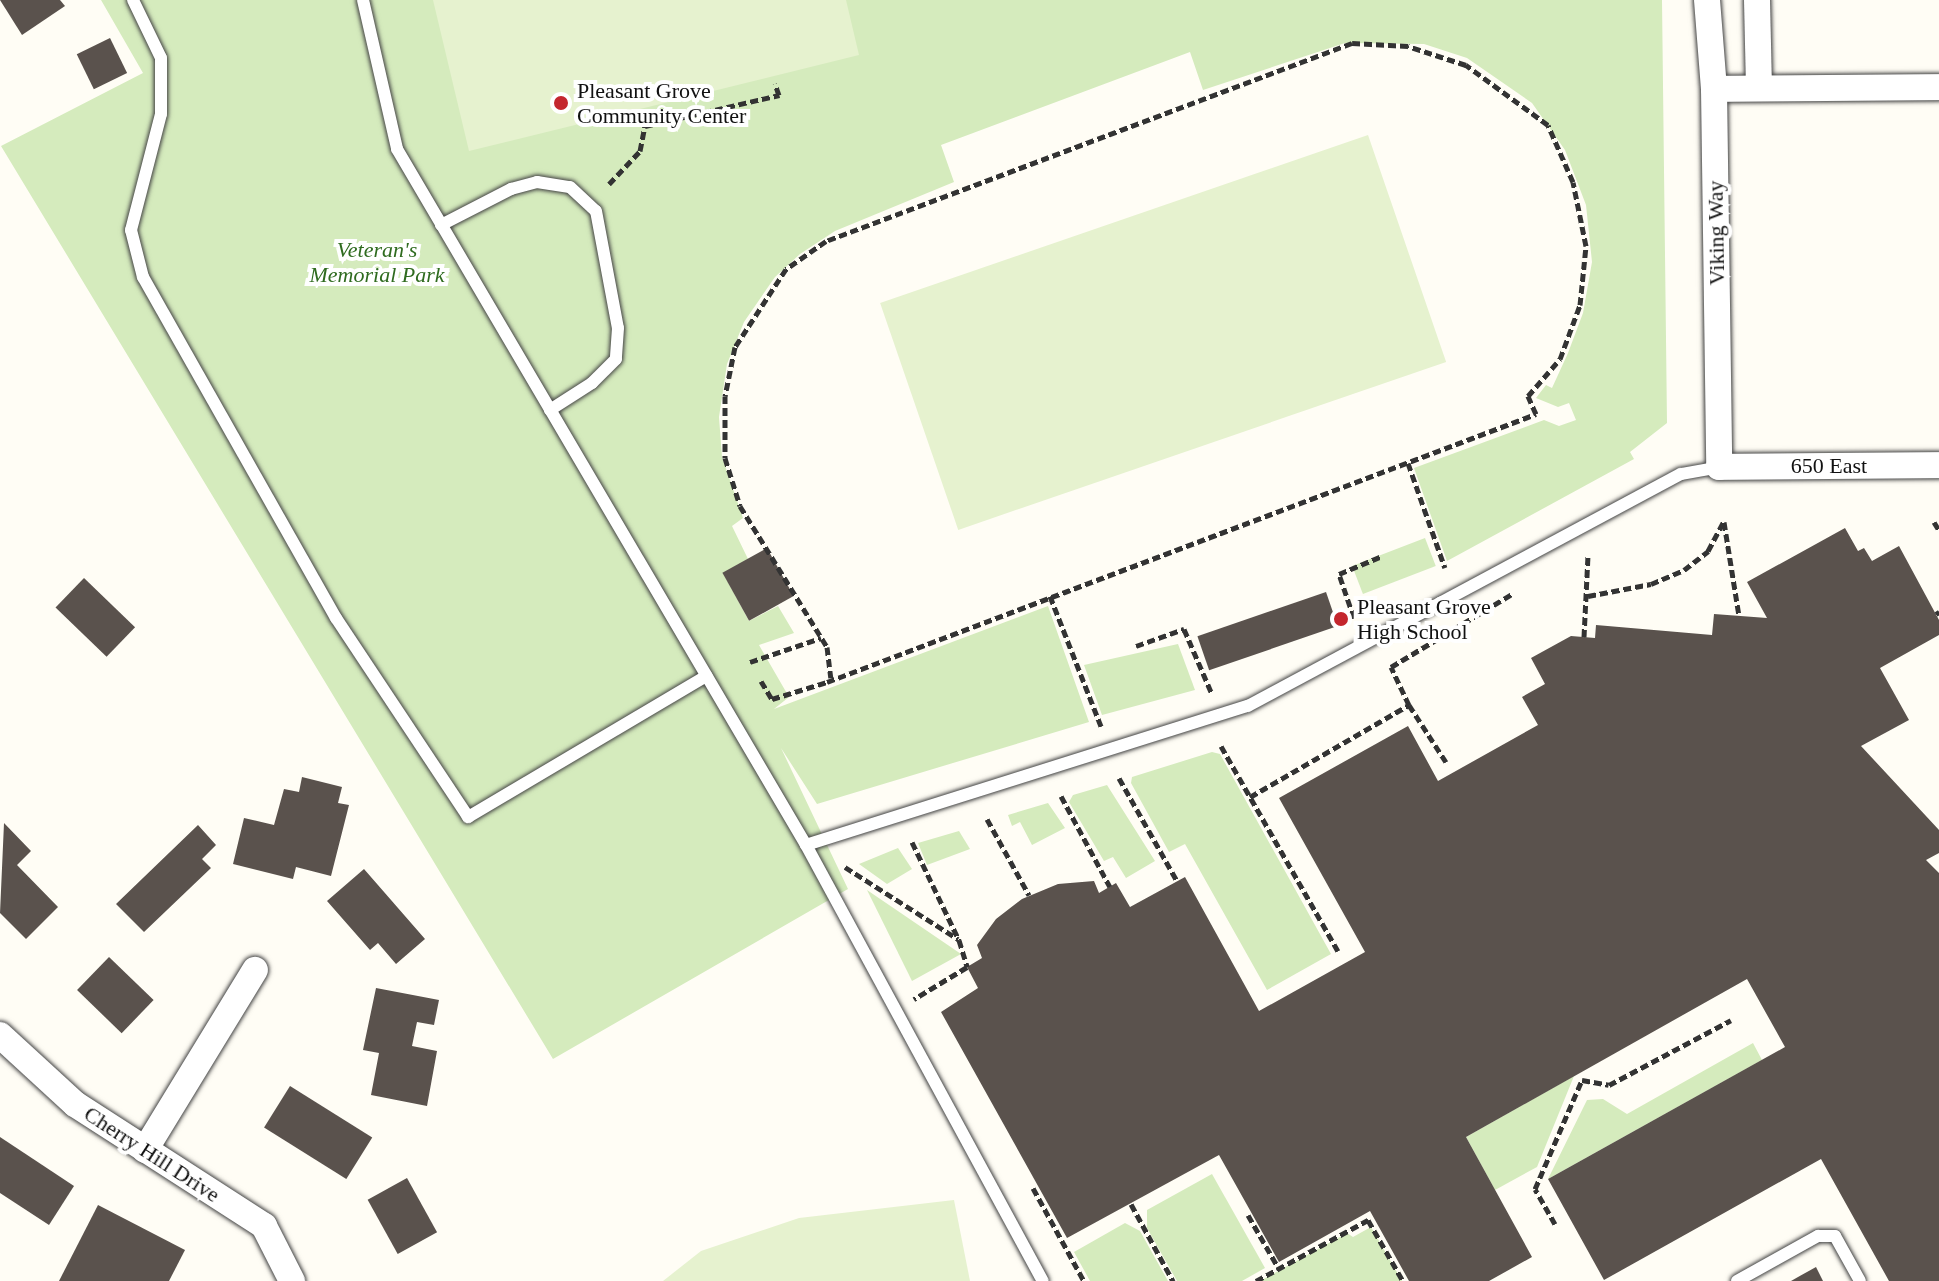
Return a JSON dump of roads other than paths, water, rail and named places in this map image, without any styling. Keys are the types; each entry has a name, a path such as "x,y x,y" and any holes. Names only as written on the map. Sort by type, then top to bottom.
{"street":[{"name":"Viking Way","path":"1707,0 1714,89 1719,467"},
{"path":"1757,0 1759,87"},
{"path":"1714,89 1939,87"},
{"name":"650 East","path":"1719,467 1939,465"},
{"path":"145,1150 255,970"},
{"name":"Cherry Hill Drive","path":"0,1035 38,1075 145,1150 264,1226 292,1281"}],"lane":[{"path":"133,0 161,58 161,114 131,230 143,277 336,618 468,817 706,676"},
{"path":"363,0 397,149 806,845 1043,1281"},
{"path":"441,225 511,189 537,182 570,187 596,211 617,315 616,359 592,383 550,410"},
{"path":"806,845 1248,706 1681,474 1719,467"},
{"path":"1737,1281 1818,1236 1835,1236 1860,1281"}],"place":[{"name":"Pleasant Grove Community Center","path":"561,103"},
{"name":"Pleasant Grove High School","path":"1341,619"}],"park label":[{"name":"Veteran's Memorial Park","path":"377,262"}]}
